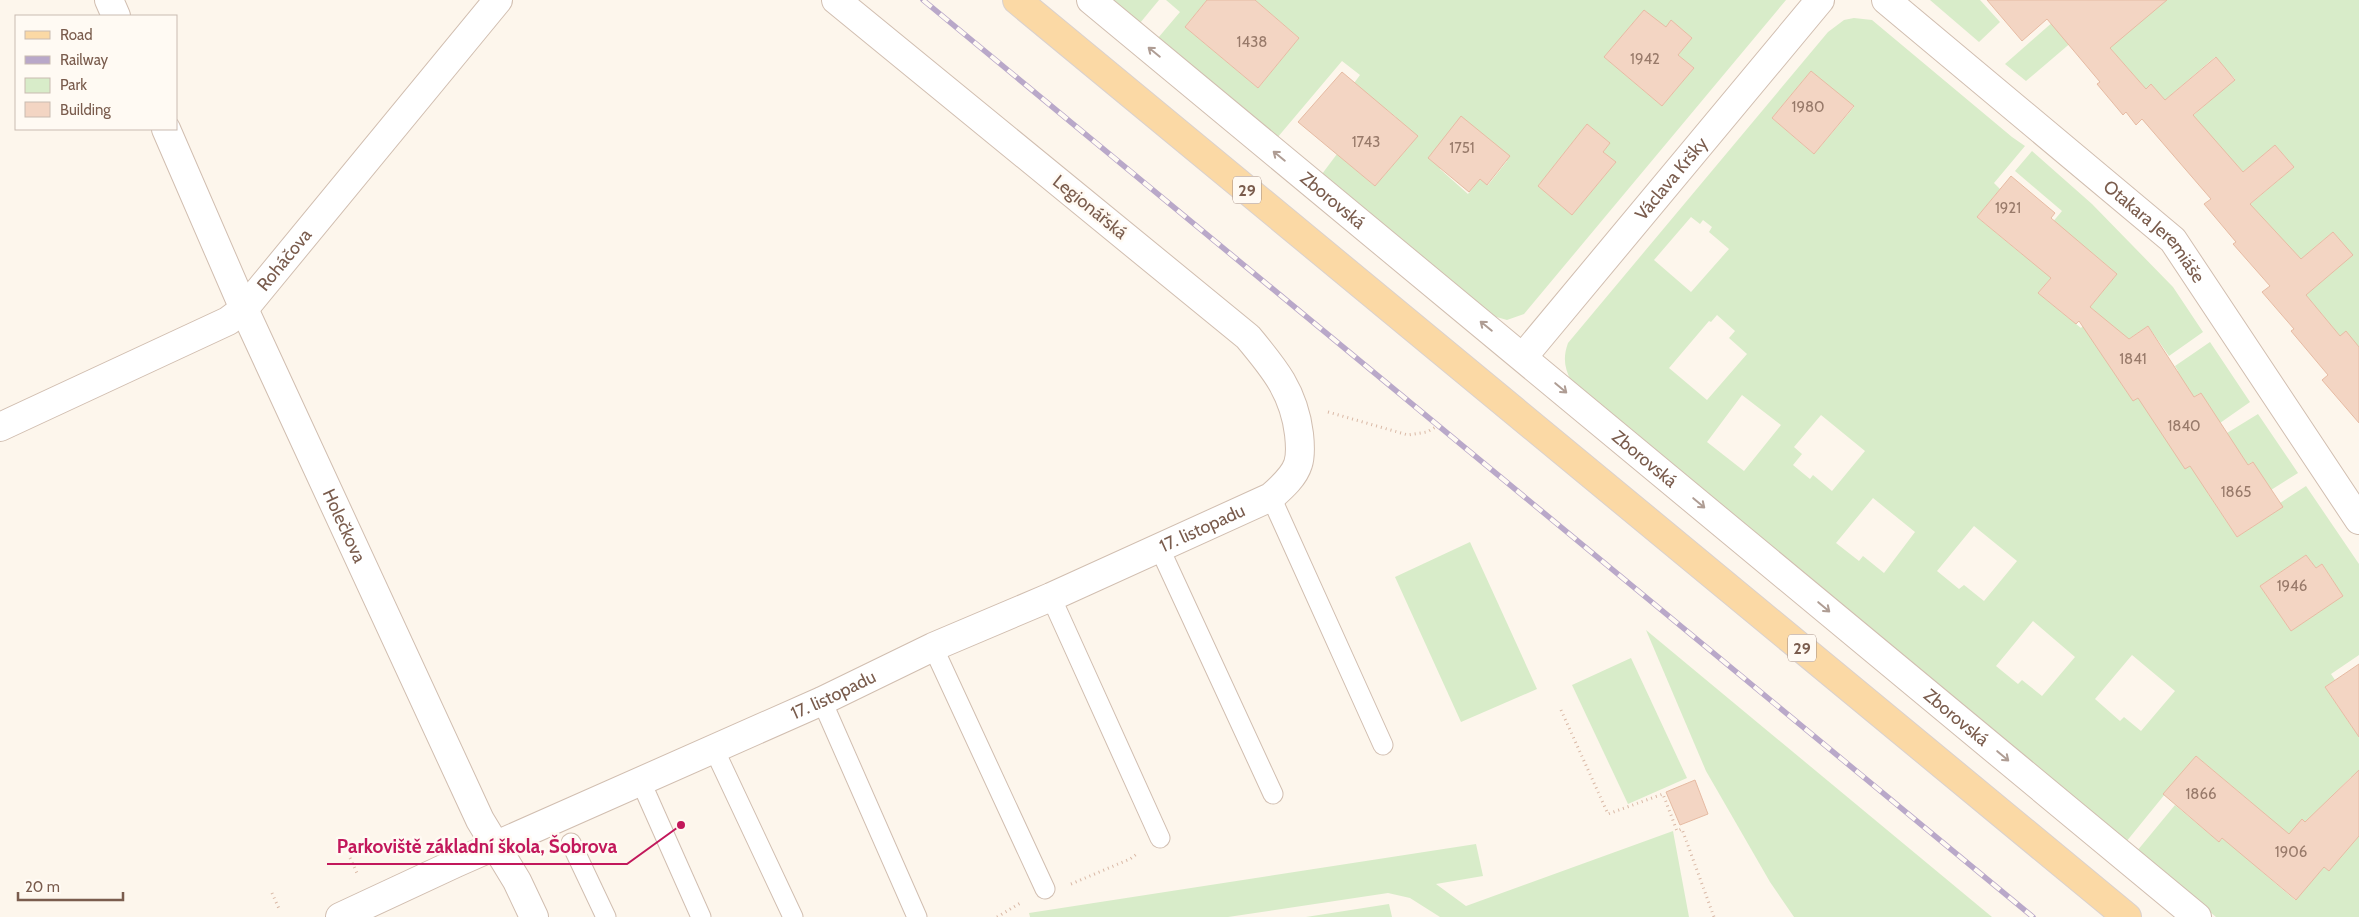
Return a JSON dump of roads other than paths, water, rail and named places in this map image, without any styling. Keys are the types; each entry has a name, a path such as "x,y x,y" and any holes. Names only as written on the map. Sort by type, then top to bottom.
{"main road":[{"name":"29","path":"1017,0 2127,917"}],"street":[{"path":"109,0 116,15"},
{"name":"Roháčova","path":"0,427 228,321 244,309 498,0"},
{"name":"Legionářská","path":"836,0 1248,337 1279,375 1296,413 1300,446"},
{"name":"Zborovská","path":"1091,0 2197,917"},
{"name":"Václava Kršky","path":"1523,357 1820,0"},
{"name":"Otakara Jeremiáše","path":"1886,0 2173,240 2359,520"},
{"name":"Holečkova","path":"166,130 244,309 480,820 517,881 534,917"},
{"name":"17. listopadu","path":"340,917 822,701 933,647 1051,597 1271,497 1287,482 1298,464 1300,446"}],"lane":[{"path":"1271,497 1383,745"},
{"path":"1159,547 1273,794"},
{"path":"1051,597 1160,838"},
{"path":"933,647 1045,888"},
{"path":"822,701 917,917"},
{"path":"714,750 793,917"},
{"path":"641,782 701,917"},
{"path":"571,843 606,917"}],"railway":[{"path":"923,0 2033,917"}],"place":[{"name":"Parkoviště základní škola, Šobrova","path":"681,825"}]}
